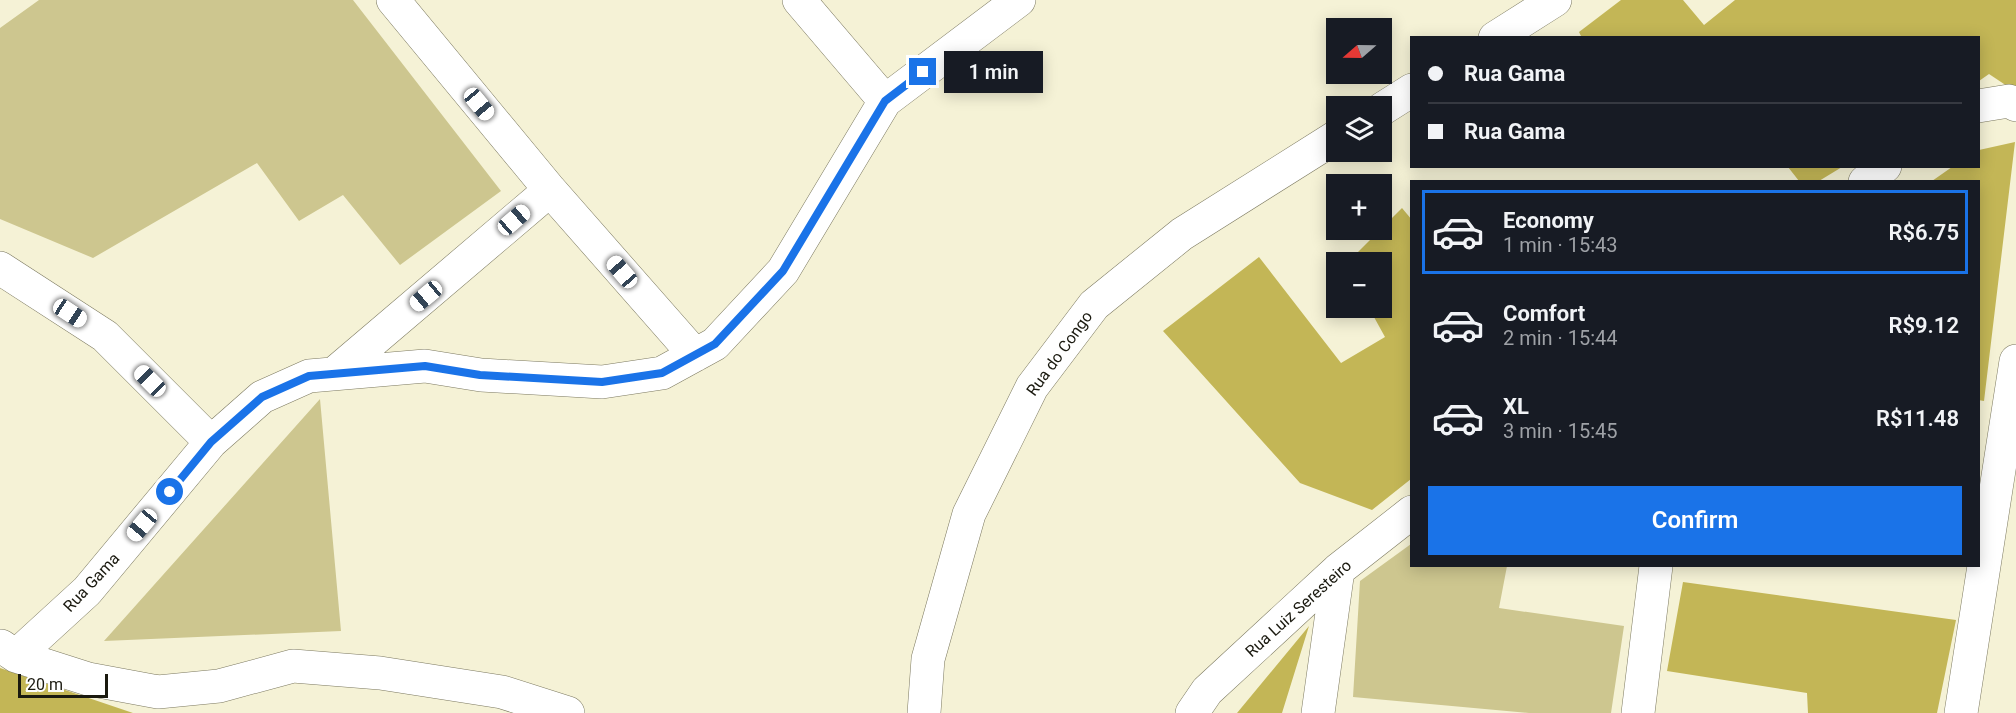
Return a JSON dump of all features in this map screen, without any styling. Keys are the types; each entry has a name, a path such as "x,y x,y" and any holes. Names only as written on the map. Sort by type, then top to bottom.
{"street":[{"path":"393,0 550,190 695,355"},
{"path":"799,0 885,101"},
{"name":"Rua Gama","path":"8,651 87,591 211,442 262,397 309,376 425,366 480,375 602,382 662,373 715,344 783,271 885,101 1018,0"},
{"path":"1498,36 1554,0"},
{"path":"1392,103 1410,91"},
{"path":"1980,106 2009,101 2016,105"},
{"name":"Rua do Congo","path":"924,713 928,659 969,514 1032,387 1094,305 1182,234 1326,143"},
{"path":"1868,180 1882,168"},
{"path":"336,372 550,190"},
{"path":"0,268 105,336 211,442"},
{"path":"1961,713 2016,361"},
{"name":"Rua Luiz Seresteiro","path":"1192,713 1207,691 1338,570 1410,514"},
{"path":"1638,713 1656,567"},
{"path":"1318,713 1338,570"},
{"path":"8,651 88,679 158,692 219,686 293,666 380,673 502,692 568,713"}],"shaded area":[{"path":"39,0 353,0 501,191 400,265 343,195 299,221 257,163 93,258 0,219 0,28"},
{"path":"1621,0 1683,0 1704,25 1735,0 2016,0 2016,92 1989,74 1980,80 1980,36 1581,36 1579,32"},
{"path":"2015,142 1984,401 1980,400 1980,180 1933,180 1951,168 1980,168 1980,150"},
{"path":"1789,168 1840,168 1821,180 1798,180"},
{"path":"1402,208 1410,218 1410,480 1372,510 1300,483 1163,331 1259,257 1341,363 1385,337 1375,318 1392,318 1392,252 1358,252 1370,240 1392,240 1392,218"},
{"path":"320,399 341,631 104,641"},
{"path":"1410,545 1410,567 1507,567 1499,608 1624,626 1611,713 1529,713 1353,697 1360,581"},
{"path":"1683,582 1956,620 1937,713 1808,713 1807,693 1667,671"},
{"path":"1309,626 1282,713 1237,713"},
{"path":"0,668 133,713 0,713"}],"route":[{"path":"170,492 211,442 262,397 309,376 361,369 425,366 480,375 602,382 662,373 715,344 783,271 885,101 923,72"}]}
